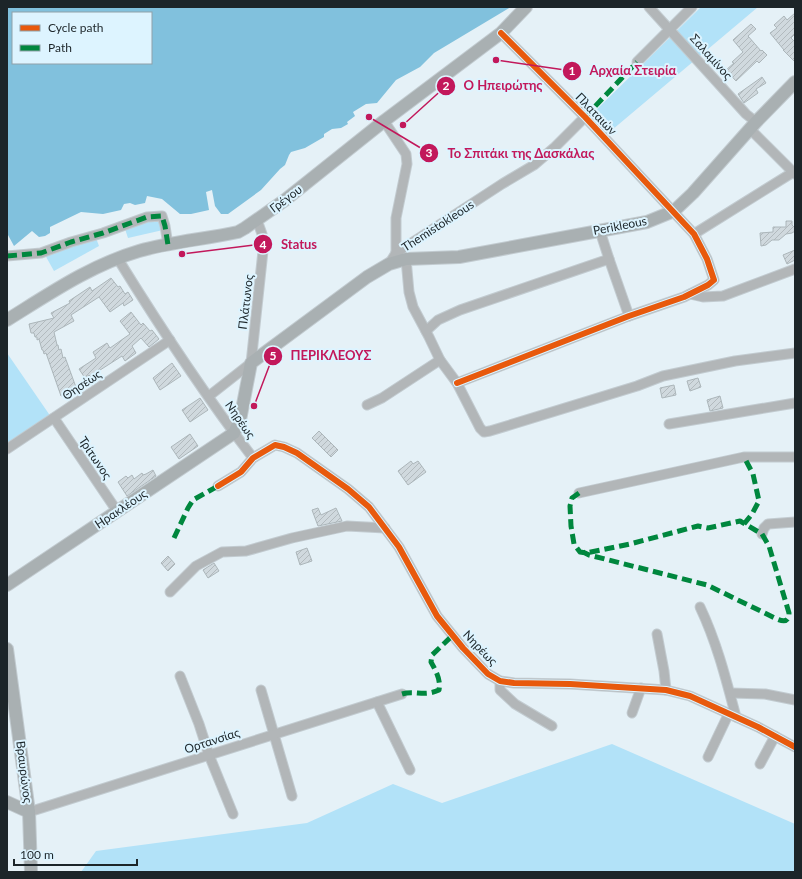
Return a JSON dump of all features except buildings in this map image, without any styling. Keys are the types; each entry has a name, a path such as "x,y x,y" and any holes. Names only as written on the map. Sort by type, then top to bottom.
{"main road":[{"name":"Γρέγου","path":"7,320 81,275 118,259 140,251 238,232 258,220 384,121 501,33 526,7"},
{"name":"Perikleous","path":"251,363 367,277 401,256 459,257 647,222 674,211 693,193 795,82"},
{"path":"234,433 240,420 251,363"},
{"name":"Ηρακλέους","path":"7,585 234,433"},
{"name":"Βραυρώνος","path":"7,649 29,812 31,872"},
{"path":"7,802 29,812"}],"street":[{"name":"Σαλαμίνος","path":"649,7 671,29 675,36 746,114 753,126 795,172"},
{"path":"637,62 692,7"},
{"name":"Πλαταιών","path":"501,33 585,117 694,234 707,259 714,280 708,285 690,294"},
{"name":"Themistokleous","path":"401,256 502,184 534,165 555,147 585,117"},
{"path":"384,121 406,154 407,164 396,218 401,256 408,277 412,307 426,330 440,360 457,383 480,428 484,432 490,432 663,376 735,361 795,353"},
{"path":"694,234 795,172"},
{"path":"7,256 41,253 147,217 162,216 168,245"},
{"name":"Πλάτωνος","path":"251,363 263,251 262,234 258,220"},
{"path":"600,231 629,316"},
{"name":"Νηρέως","path":"118,259 170,340 253,458 275,445 284,447 297,453 348,488 369,507 399,548 437,616 463,648 488,674 500,681 514,683 570,684 666,690 690,696 732,715 795,747"},
{"path":"426,330 438,320 460,310 609,259"},
{"path":"457,383 629,316 690,294 703,297 723,296 795,269"},
{"name":"Θησέως","path":"7,449 170,340"},
{"path":"367,405 392,392 440,360"},
{"path":"209,396 251,363"},
{"path":"670,424 795,404"},
{"name":"Τρίτωνος","path":"54,418 117,511"},
{"path":"579,493 744,457 795,457"},
{"path":"218,486 241,472 253,458"},
{"path":"762,534 764,528 768,524 795,522"},
{"path":"170,592 196,566 222,552 246,551 292,538 346,526 385,528"},
{"path":"700,607 720,654 731,693 732,715 708,756"},
{"path":"657,634 666,690"},
{"path":"180,676 199,724 209,755 233,814"},
{"path":"500,681 500,690 515,704 552,726"},
{"path":"632,713 641,688"},
{"path":"262,690 292,796"},
{"path":"731,693 764,694 795,700"},
{"name":"Ορτανσίας","path":"29,812 402,694"},
{"path":"377,702 410,770"},
{"path":"760,764 774,736"}],"shaded area":[{"path":"7,7 511,7 434,53 420,67 396,80 377,103 366,104 353,112 355,116 347,122 348,124 341,128 332,129 324,134 324,137 305,148 291,152 285,165 261,190 228,214 221,214 215,206 212,190 206,192 209,210 191,214 180,214 162,199 147,196 145,203 135,205 130,203 124,204 121,210 103,214 81,212 50,227 50,233 45,236 39,237 32,231 14,246 8,235 7,236"},
{"path":"701,7 758,7 606,135 588,118"},
{"path":"162,220 163,230 128,238 125,229 145,222"},
{"path":"96,238 99,246 54,271 45,255"},
{"path":"7,353 51,417 7,447"},
{"path":"612,744 795,824 795,872 81,872 96,851 307,823 393,784 442,803"}],"marked path":[{"path":"585,117 637,62"},
{"path":"7,256 41,253 147,217 162,216 168,245"},
{"path":"744,457 753,474 759,501 752,514 744,524"},
{"path":"174,538 193,500 218,486"},
{"path":"579,493 572,498 570,506 574,544 580,552 586,553 630,544 698,526 708,528 740,521 762,534 769,546 789,613 788,618 784,621 777,619 707,585 589,555 583,552"},
{"path":"402,694 429,693 439,690 439,679 431,662 432,655 453,635"}],"cycle path":[{"path":"457,383 629,316 684,297 708,285 714,280 707,259 694,234 585,117 501,33"},
{"path":"218,486 241,472 253,458 275,445 284,447 297,453 348,489 369,507 399,547 437,616 463,648 488,674 500,681 514,683 570,684 666,690 690,696 758,727 795,747"}],"place":[{"name":"Αρχαία Στειρία","path":"496,60"},
{"name":"Το Σπιτάκι της Δασκάλας","path":"369,117"},
{"name":"Ο Ηπειρώτης","path":"403,125"},
{"name":"Status","path":"182,254"},
{"name":"ΠΕΡΙΚΛΕΟΥΣ","path":"254,406"}]}
